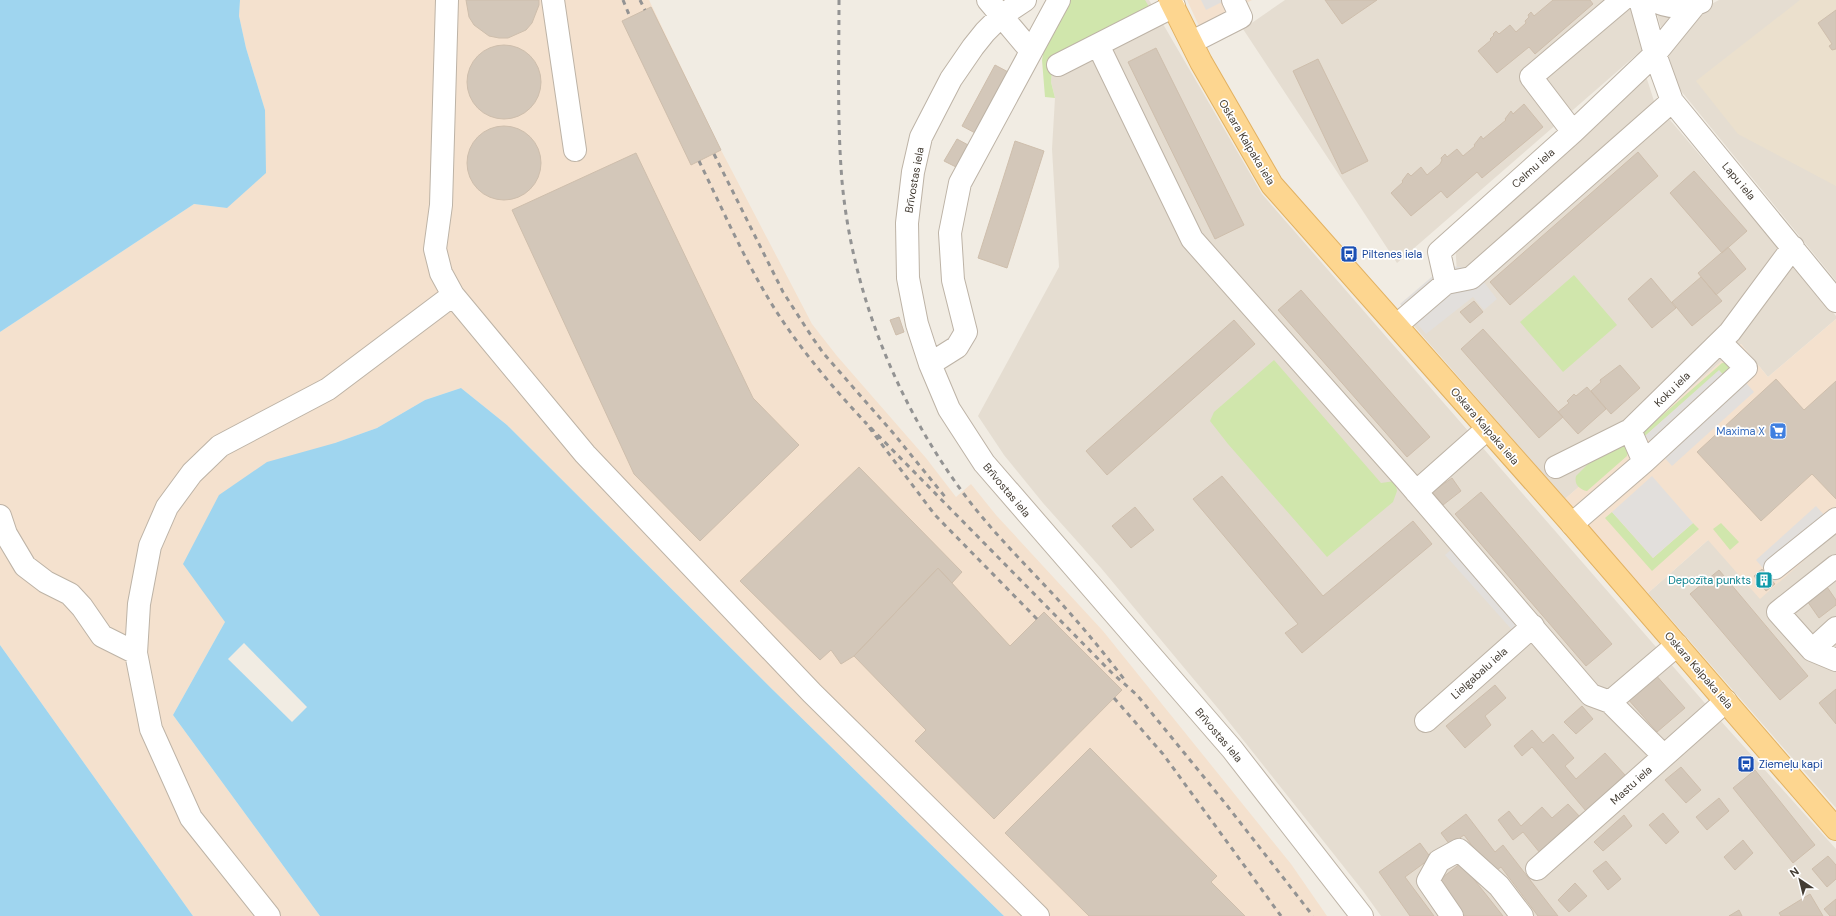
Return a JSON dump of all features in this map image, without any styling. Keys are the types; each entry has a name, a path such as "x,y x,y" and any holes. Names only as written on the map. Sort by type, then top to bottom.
{"main road":[{"name":"Oskara Kalpaka iela","path":"1172,3 1205,69 1272,185 1572,524 1836,829"}],"street":[{"path":"447,0 441,206 435,249 441,273 452,295 584,454 812,693 1038,916"},
{"path":"553,0 576,150"},
{"name":"Brīvostas iela","path":"1025,0 995,8 985,32 951,79 922,137 913,172 907,223 908,278 917,324 930,364 949,409 984,463 1232,749 1362,916"},
{"path":"930,364 957,347 966,332 953,280 950,233 960,183 1059,0"},
{"path":"1192,42 1241,17 1233,0"},
{"path":"1573,132 1531,77 1622,0"},
{"path":"1640,0 1655,54"},
{"path":"1653,0 1673,7 1701,1"},
{"name":"Celmu iela","path":"1446,283 1439,252 1573,132 1655,54 1701,1"},
{"path":"1058,65 1098,46 1172,3"},
{"path":"995,8 1032,51"},
{"path":"1098,46 1192,239 1416,492 1591,695 1610,702 1664,756"},
{"name":"Lapu iela","path":"1655,54 1672,101 1836,301"},
{"path":"1397,325 1446,283 1470,278 1672,101"},
{"name":"Koku iela","path":"1556,467 1630,430 1730,332 1793,247"},
{"path":"269,916 198,829 185,806 151,729 136,653 139,604 150,546 167,507 192,472 220,446 328,389 452,295"},
{"path":"1572,524 1644,462 1746,368 1720,342"},
{"path":"1416,492 1487,429"},
{"path":"1630,430 1644,462"},
{"path":"0,516 6,534 25,566 46,582 70,594 82,607 102,636 136,653"},
{"path":"1775,568 1836,519"},
{"path":"1836,566 1778,612 1812,650 1836,660"},
{"name":"Lielgabalu iela","path":"1426,721 1532,626"},
{"path":"1812,650 1836,628"},
{"path":"1610,702 1677,644"},
{"name":"Mastu iela","path":"1537,869 1726,701"},
{"path":"1452,916 1428,881 1439,861 1459,850 1499,886 1522,916"}],"shaded area":[{"path":"240,0 649,0 721,150 812,324 837,356 926,458 956,497 971,484 996,515 1103,631 1291,864 1327,916 1004,916 773,690 507,425 461,388 425,400 377,428 335,443 225,622 173,715 320,916 193,916 0,645 0,332 194,204 227,208 265,110 246,48 239,16"},
{"path":"1100,0 1149,0 1262,194 1710,709 1836,849 1836,916 1381,916 1363,891 1221,712 1101,568 1043,503 1004,455 978,416 1059,267 1052,149 1055,98 1051,82 1053,62"},
{"path":"1187,0 1252,0 1200,28"},
{"path":"1201,0 1226,0 1206,10"},
{"path":"1285,0 1630,0 1643,49 1397,263 1243,29"},
{"path":"1719,0 1836,0 1836,281 1677,86 1656,10 1704,8"},
{"path":"1800,0 1836,0 1836,186 1738,134 1696,81"},
{"path":"1646,76 1654,101 1836,316 1836,319 1768,377 1741,344 1565,499 1407,318 1457,274 1455,241"},
{"path":"1449,266 1473,268 1497,299 1484,310 1473,297 1426,334 1400,304 1434,275"},
{"path":"1836,319 1836,532 1760,599 1708,540 1648,593 1565,499 1741,344 1768,377"},
{"path":"1719,370 1732,385 1741,377 1754,392 1672,466 1645,436"},
{"path":"1652,476 1693,523 1653,558 1612,512"},
{"path":"1816,506 1836,528 1775,582 1756,560"},
{"path":"1836,532 1836,808 1648,593 1708,540"},
{"path":"1454,547 1522,623 1513,631 1445,555"}],"green space":[{"path":"1067,0 1145,0 1151,10 1053,62 1051,82 1055,98 1045,97 1042,60 1046,38"},
{"path":"1574,275 1617,325 1563,372 1520,322"},
{"path":"1274,360 1381,483 1395,481 1397,491 1393,502 1327,557 1228,444 1210,421 1214,412"},
{"path":"1728,362 1732,365 1726,378 1719,371 1645,436 1642,433 1722,363"},
{"path":"1621,443 1628,449 1627,456 1587,491 1576,484 1576,476 1592,460"},
{"path":"1612,512 1653,558 1693,523 1699,529 1652,571 1605,518"},
{"path":"1721,523 1739,542 1730,550 1713,529"}],"water":[{"path":"0,0 240,0 239,16 246,48 265,110 266,173 227,208 194,204 0,332"},
{"path":"461,388 507,425 773,690 1004,916 320,916 173,715 225,622 183,564 219,495 267,462 335,443 377,428 425,400"},
{"path":"0,645 193,916 0,916"}],"pier":[{"path":"244,643 307,707 292,722 228,659"}],"building":[{"path":"466,0 539,0 539,5 532,23 526,30 508,38 499,38 489,36 474,25 469,17"},
{"path":"1325,0 1377,0 1342,24"},
{"path":"1553,0 1590,0 1593,4 1535,54 1529,47 1497,73 1478,51 1491,40 1490,39 1496,31 1499,34 1510,25 1516,32 1526,23 1525,21 1531,12 1534,16"},
{"path":"651,7 721,150 691,165 622,21"},
{"path":"1836,10 1836,49 1832,50 1829,46 1832,44 1818,23"},
{"path":"504,45 518,48 530,56 538,68 541,82 538,96 530,108 518,116 504,119 490,116 478,108 470,96 467,82 470,68 478,56 490,48"},
{"path":"1156,48 1244,225 1215,239 1128,62"},
{"path":"1318,59 1368,161 1342,174 1293,71"},
{"path":"995,65 1027,82 994,143 962,126"},
{"path":"1524,104 1543,127 1482,178 1477,172 1447,198 1441,191 1411,216 1391,193 1403,182 1402,181 1408,173 1411,176 1421,167 1427,175 1440,164 1442,160 1441,158 1445,154 1447,157 1457,149 1463,156 1475,146 1474,145 1481,136 1483,139 1506,120 1505,119 1511,111 1513,114"},
{"path":"504,126 518,129 530,137 538,149 541,163 538,177 530,189 518,197 504,200 490,197 478,189 470,177 467,163 470,149 478,137 490,129"},
{"path":"957,139 970,146 958,168 944,161"},
{"path":"1015,141 1044,151 1007,268 978,258"},
{"path":"1638,152 1658,176 1510,305 1490,282"},
{"path":"636,153 753,398 799,445 700,541 634,474 512,210"},
{"path":"1694,171 1747,231 1722,253 1670,193"},
{"path":"1728,247 1746,269 1716,295 1698,273"},
{"path":"1701,277 1722,301 1692,326 1672,302"},
{"path":"1651,278 1676,308 1652,328 1628,299"},
{"path":"1301,290 1430,437 1407,457 1278,310"},
{"path":"1474,301 1483,312 1470,323 1460,312"},
{"path":"899,317 904,332 896,335 890,320"},
{"path":"1234,320 1255,344 1107,475 1086,451"},
{"path":"1483,329 1563,417 1539,438 1461,349"},
{"path":"1620,365 1640,388 1611,414 1591,391 1601,382 1600,380"},
{"name":"Maxima X","path":"1776,379 1804,410 1836,381 1836,499 1812,474 1761,521 1697,452"},
{"path":"1587,387 1606,409 1578,434 1558,412 1569,403 1567,401 1574,394 1576,396"},
{"path":"859,467 962,572 952,583 938,568 854,656 841,664 831,650 820,660 740,581"},
{"path":"1222,476 1323,596 1413,521 1432,544 1302,653 1285,633 1298,624 1193,499"},
{"path":"1452,478 1461,491 1443,505 1432,492"},
{"path":"1481,492 1612,644 1586,666 1455,514"},
{"path":"1135,507 1154,530 1131,548 1112,526"},
{"path":"938,568 1010,646 1044,612 1122,690 994,819 915,741 926,730 854,656"},
{"name":"Depozīta punkts","path":"1762,569 1775,584 1766,591 1754,576"},
{"path":"1719,570 1808,676 1780,700 1690,594"},
{"path":"1825,584 1836,600 1836,605 1819,618 1805,598"},
{"path":"1654,673 1685,708 1657,732 1627,698"},
{"path":"1495,685 1506,698 1485,716 1491,725 1465,748 1446,726"},
{"path":"1836,689 1836,724 1819,703"},
{"path":"1582,706 1593,719 1576,734 1564,722"},
{"path":"1532,730 1543,743 1553,734 1574,758 1565,766 1576,779 1605,753 1625,775 1586,811 1532,747 1522,756 1514,746"},
{"path":"1090,748 1217,876 1211,882 1245,916 1089,916 1005,833"},
{"path":"1681,767 1701,790 1686,803 1665,780"},
{"path":"1755,770 1815,845 1793,863 1733,788"},
{"path":"1719,798 1729,811 1707,830 1696,817"},
{"path":"1568,804 1581,818 1540,853 1523,832 1513,840 1498,820 1509,811 1521,826 1542,807 1552,818"},
{"path":"1663,813 1679,832 1666,844 1649,825"},
{"path":"1466,814 1495,852 1503,845 1558,916 1538,916 1501,867 1493,873 1464,835 1450,845 1441,833"},
{"path":"1624,815 1632,826 1603,851 1594,842"},
{"path":"1743,840 1753,853 1735,870 1724,857"},
{"path":"1420,843 1431,858 1405,877 1434,916 1410,916 1379,872"},
{"path":"1828,856 1836,865 1836,879 1827,887 1812,869"},
{"path":"1606,861 1621,879 1608,890 1593,871"},
{"path":"1461,863 1503,916 1464,916 1438,881"},
{"path":"1575,883 1587,896 1569,912 1558,900"},
{"path":"1810,894 1823,916 1781,916 1779,913"},
{"path":"1836,899 1836,916 1830,916 1824,909"},
{"path":"1739,910 1742,916 1729,916"}],"railway":[{"path":"623,0 630,17"},
{"path":"640,0 645,10"},
{"path":"839,0 840,158 847,222 867,304 897,382 916,420 961,490 992,529 1079,623 1124,679"},
{"path":"714,154 783,292 812,337 824,354 894,434 946,498"},
{"path":"699,161 738,242 759,282 782,320 811,360 865,422"},
{"path":"1037,619 935,515 865,422 1111,672 1137,695 1225,803 1313,916"},
{"path":"1114,698 1163,754 1281,916"}],"place":[{"name":"Piltenes iela","path":"1349,254"},
{"name":"Maxima X","path":"1778,431"},
{"name":"Depozīta punkts","path":"1764,580"},
{"name":"Ziemeļu kapi","path":"1746,764"}]}
